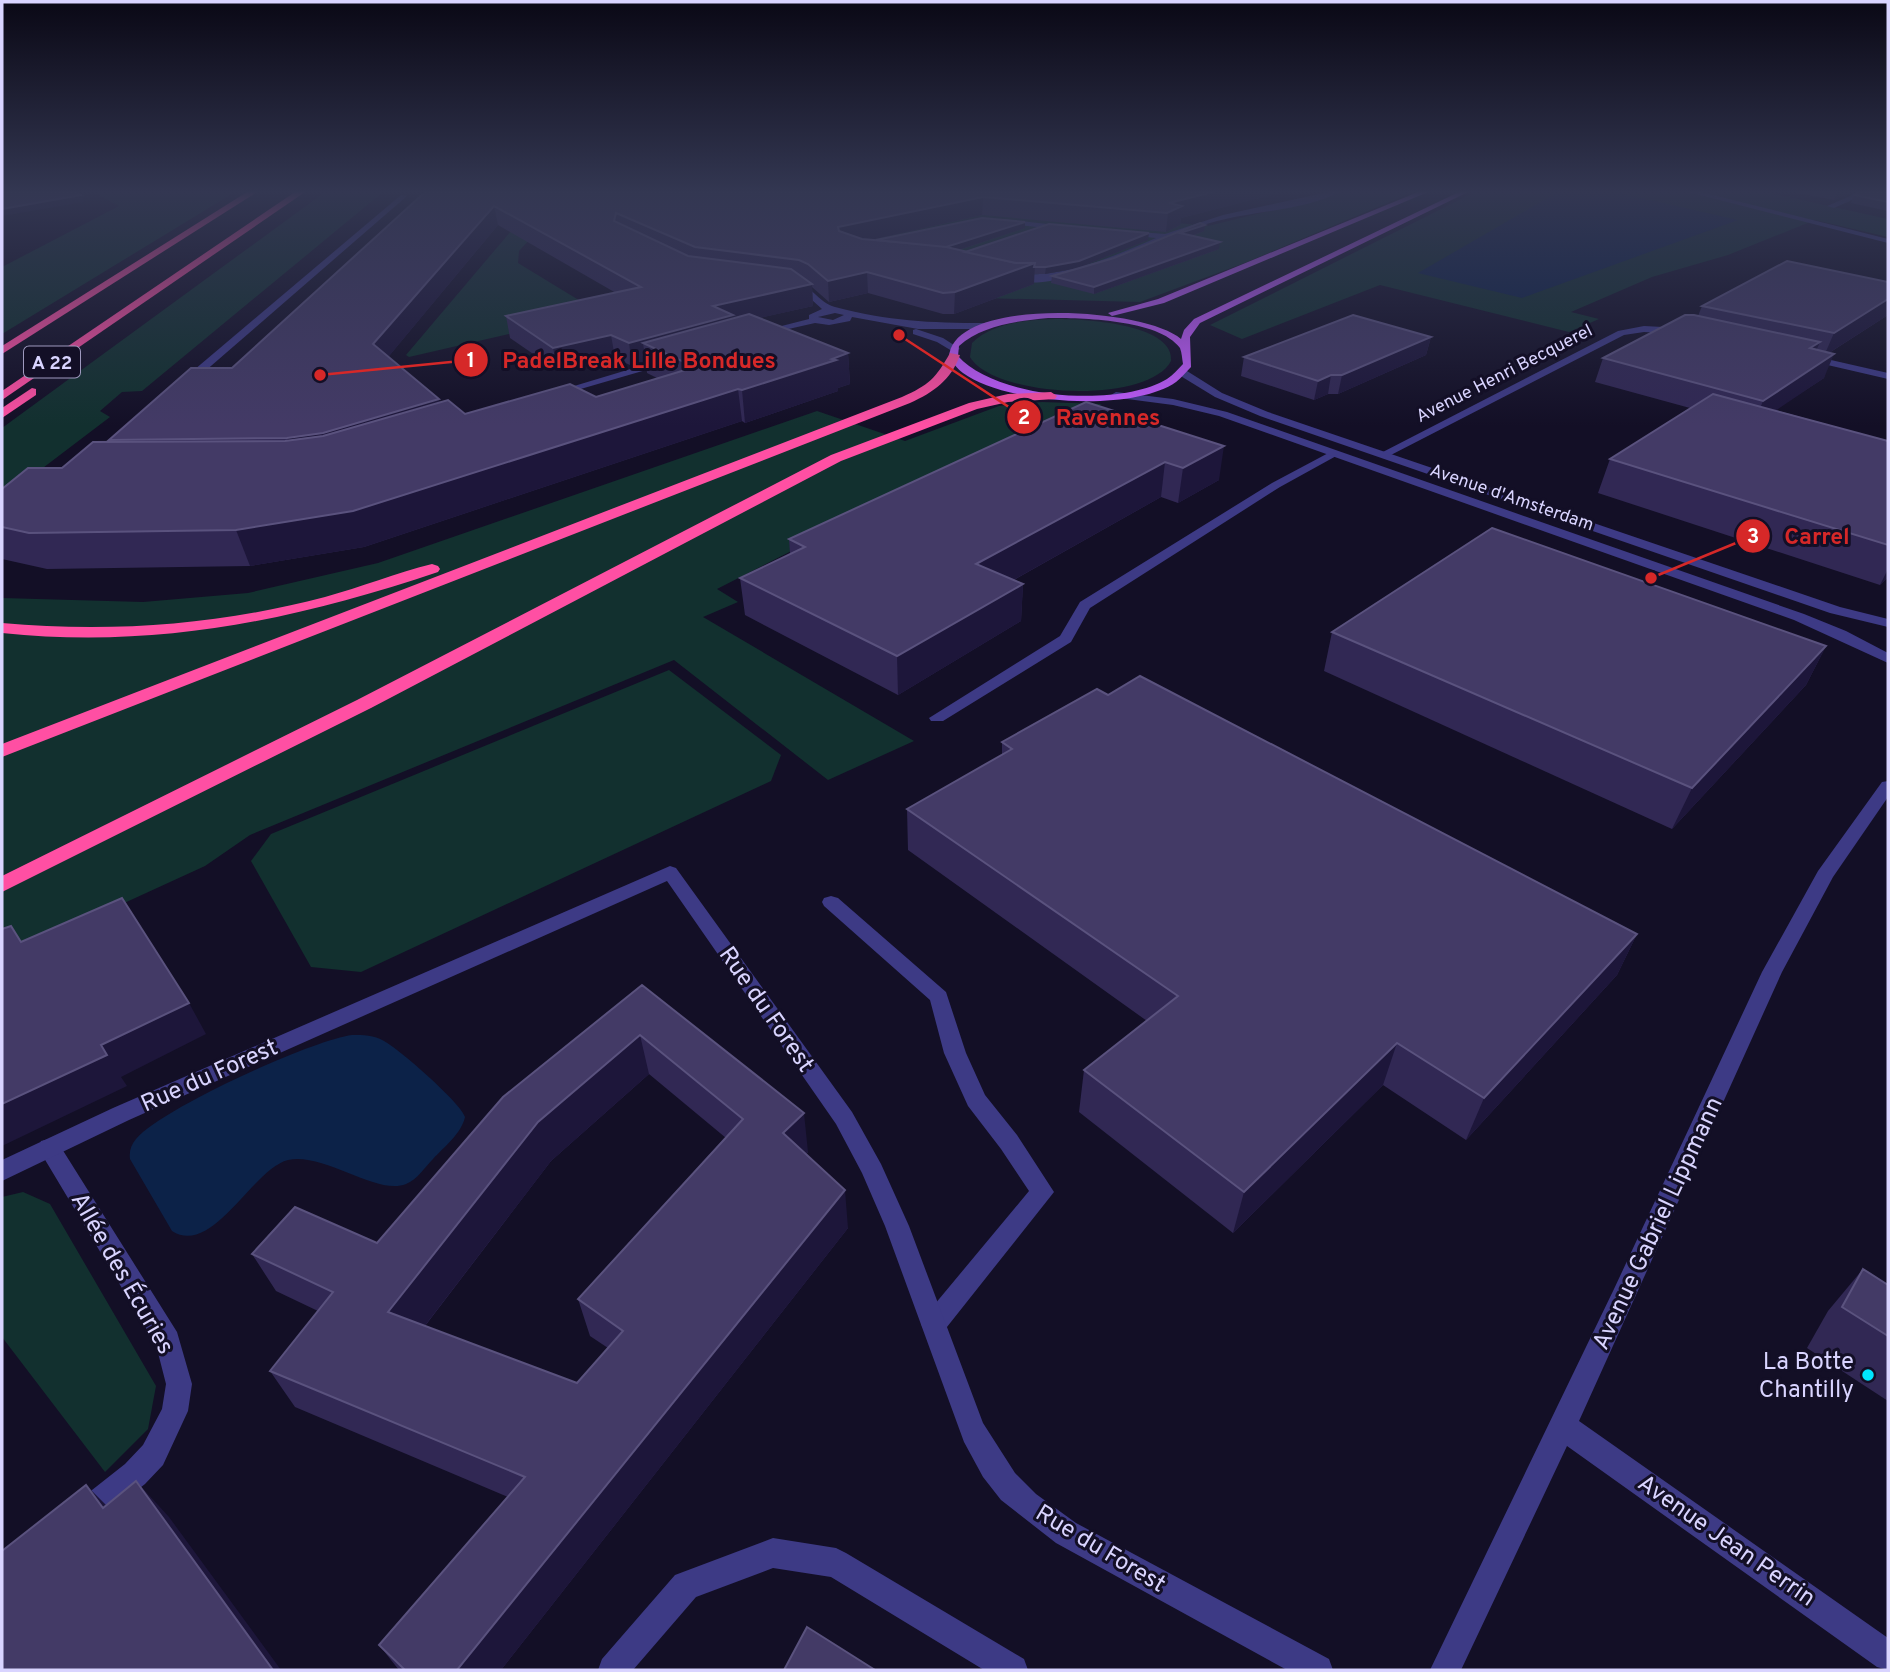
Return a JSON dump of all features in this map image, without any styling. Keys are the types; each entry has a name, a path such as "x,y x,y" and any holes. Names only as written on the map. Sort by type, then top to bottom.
{"highway":[{"name":"A 22","path":"2,351 130,270"},
{"name":"A 22","path":"2,396 187,270"},
{"path":"2,415 79,357 103,328"},
{"path":"2,751 833,428 934,386 948,372 954,352"},
{"path":"2,886 363,704 836,458 973,406 1007,398 1051,396"},
{"path":"2,628 50,632 150,631 228,623 315,606 430,570 833,428"}],"main road":[{"path":"1236,270 1153,304 1110,313 1018,318 985,326 964,336 954,352 961,367 986,382 1016,391 1051,396 1116,395 1157,387 1183,373 1189,361 1184,343 1187,331 1197,321 1303,270"},
{"path":"1069,314 1143,325 1174,338 1186,350"}],"street":[{"path":"173,394 317,270"},
{"path":"1003,275 1053,279 1078,270"},
{"path":"783,282 805,289 829,310"},
{"path":"814,320 814,313 829,310 927,327 985,326"},
{"path":"840,321 847,319 849,314"},
{"path":"750,338 814,320 840,321 920,333 940,340 954,352"},
{"name":"Avenue Henri Becquerel","path":"1383,455 1614,336 1644,329 1698,334"},
{"path":"1797,356 1888,376"},
{"path":"550,395 674,359"},
{"name":"Avenue d'Amsterdam","path":"1183,373 1206,389 1238,403 1383,455 1835,610 1888,623"},
{"name":"Avenue d'Amsterdam","path":"1116,395 1203,408 1799,617 1842,634 1888,660"},
{"path":"937,718 1066,639 1085,605 1276,485 1334,453"},
{"path":"1887,639 1884,649 1888,660"},
{"name":"Avenue Gabriel Lippmann","path":"1445,1670 1564,1427 1785,946 1842,849 1888,786"},
{"name":"Rue du Forest","path":"2,1171 670,872 836,1107 867,1157 903,1238 966,1412 986,1453 1005,1483 1066,1533 1318,1670"},
{"path":"831,902 939,997 955,1053 976,1100 1009,1142 1042,1192 934,1324"},
{"name":"Allée des Écuries","path":"49,1148 168,1341 178,1384 175,1410 153,1455 135,1474 63,1530"},
{"name":"Avenue Jean Perrin","path":"1564,1427 1888,1656"},
{"path":"613,1670 686,1586 772,1553 836,1563 1013,1670"}],"green space":[{"path":"2,270 107,270 2,334"},
{"path":"218,270 289,270 142,391 122,392 100,411 110,417 2,499 2,428"},
{"path":"478,270 530,270 600,313 409,357 406,355"},
{"path":"925,270 1226,270 1140,302 982,298"},
{"path":"1320,270 1676,270 1652,277 1571,312 1599,319 1569,332 1380,285 1242,339 1210,325"},
{"path":"1056,319 1104,322 1143,331 1158,338 1168,348 1171,361 1157,375 1133,385 1104,390 1071,391 1038,388 1008,381 985,371 970,357 972,343 1000,326 1023,321"},
{"path":"1042,402 1102,404 807,543 717,589 738,602 703,617 914,741 828,780 674,660 250,835 205,866 2,959 2,598 143,602 248,593 378,563 817,411 905,441 999,406"},
{"path":"669,670 781,755 771,781 361,972 311,967 251,861 271,834"},
{"path":"23,1192 50,1204 156,1386 148,1429 105,1472 2,1337 2,1197"}],"water":[{"path":"1423,270 1599,270 1522,298 1418,273"},
{"path":"352,1035 372,1036 392,1046 453,1100 465,1117 452,1140 414,1180 394,1186 365,1180 318,1162 288,1160 274,1167 232,1209 202,1232 187,1236 172,1231 130,1159 131,1148 136,1139 175,1111 238,1078 305,1049"}],"building":[{"path":"339,270 438,270 373,344 439,399 323,433 287,438 109,440 191,368 232,368"},
{"path":"610,270 792,270 812,284 713,306 733,315 629,343 611,335 553,348 506,316 641,287"},
{"path":"815,270 1016,270 955,292 943,293 867,272 828,281"},
{"path":"1073,270 1142,270 1094,287 1052,276"},
{"path":"1770,270 1830,270 1888,282 1888,299 1834,333 1702,306"},
{"path":"749,314 848,353 832,359 836,360 353,511 236,530 29,533 2,527 2,489 28,468 62,468 93,442 285,441 323,436 448,400 465,414 570,384 596,397 695,367 643,343"},
{"path":"1353,315 1431,337 1342,375 1331,375 1318,381 1244,357"},
{"path":"1685,315 1820,342 1810,348 1834,354 1763,401 1603,358"},
{"path":"1713,394 1888,441 1888,545 1610,459"},
{"path":"1086,402 1224,446 1183,468 1165,462 976,564 1023,584 897,656 740,578 805,547 789,539"},
{"path":"1492,528 1826,646 1692,788 1332,632"},
{"path":"1140,676 1637,934 1484,1098 1397,1043 1244,1192 1084,1070 1178,996 907,809 1012,749 1002,742 1097,689 1108,695"},
{"path":"122,898 189,1003 101,1045 107,1055 2,1104 2,929 11,926 21,942"},
{"path":"642,985 804,1113 783,1133 845,1190 457,1670 405,1670 379,1645 525,1477 270,1371 333,1292 252,1254 295,1207 377,1243 503,1097","holes":["640,1035 743,1119 578,1299 623,1331 577,1383 388,1312 538,1122"]},
{"path":"1863,1269 1888,1285 1888,1336 1842,1307"},
{"path":"136,1481 273,1670 2,1670 2,1551 86,1485 103,1508"},
{"path":"807,1627 875,1670 784,1670"}],"place":[{"name":"Ravennes","path":"899,335"},
{"name":"PadelBreak Lille Bondues","path":"320,375"},
{"name":"Carrel","path":"1651,578"},
{"name":"La Botte Chantilly","path":"1868,1375"}]}
